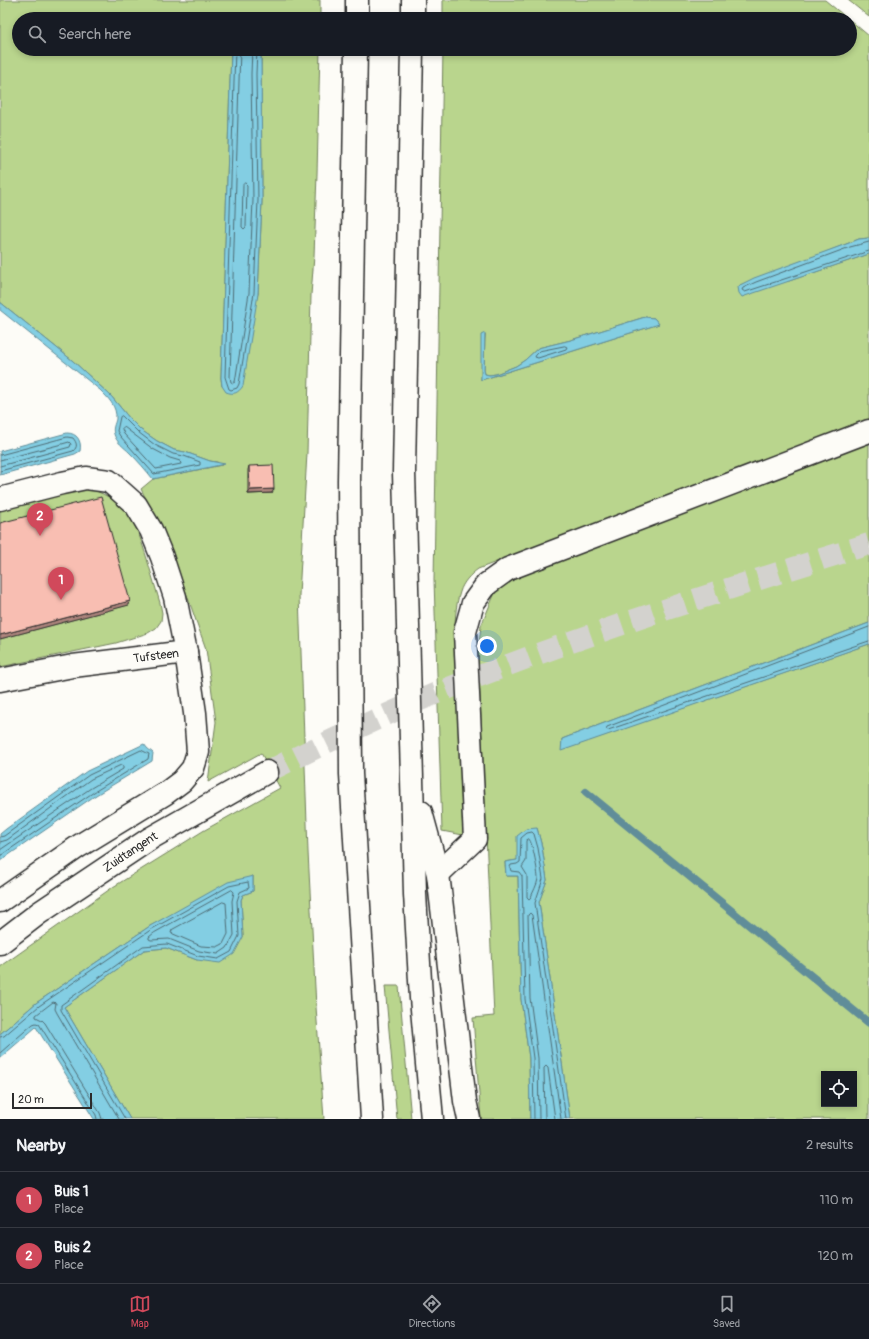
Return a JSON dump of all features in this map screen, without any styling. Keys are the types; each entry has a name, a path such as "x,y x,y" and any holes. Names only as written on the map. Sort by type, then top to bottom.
{"main road":[{"path":"357,12 358,0"},
{"path":"413,0 413,12"},
{"path":"356,56 348,481 351,774 372,1119"},
{"path":"412,56 404,472 415,894 421,998 432,1119"},
{"path":"438,874 475,839 465,632 473,603 487,584 508,569 869,431"},
{"path":"0,499 86,478 108,481 136,505 154,537 175,597 186,652"},
{"name":"Tufsteen","path":"0,680 73,666 186,652 195,713 198,752 193,768 182,781 166,793 79,846 0,901"},
{"name":"Zuidtangent","path":"0,943 39,913 151,838 267,772"},
{"path":"412,780 438,874 465,1101 469,1119"}],"green space":[{"path":"0,0 320,0 320,12 12,12 12,56 231,56 221,378 222,386 258,294 262,200 261,56 320,56 307,453 299,595 308,852 316,1007 324,1119 130,1119 64,1007 144,950 166,948 197,960 243,937 241,900 243,895 253,891 253,876 150,926 36,1003 0,1034 0,967 113,887 203,831 280,788 261,753 208,782 216,722 206,649 170,547 141,489 153,479 222,465 185,452 174,450 141,430 111,396 73,361 0,302"},
{"path":"443,0 825,0 840,12 443,12"},
{"path":"848,0 869,0 869,17"},
{"path":"857,26 869,36 869,238 859,239 740,285 789,281 869,254 869,419 478,569 470,576 460,592 457,603 455,628 463,835 442,831 434,580 443,56 857,56","holes":["645,317 654,318 659,324 481,380 485,334 484,370 485,374 489,375 496,374 516,366 538,348 571,340"]},
{"path":"869,442 869,623 562,739 562,750 869,644 869,1119 570,1119 539,902 547,880 542,847 537,828 517,860 505,862 506,876 518,876 521,999 529,1058 530,1119 481,1119 473,1018 494,1016 478,653 481,626 497,588 512,578"},
{"path":"90,489 103,494 122,507 134,524 143,546 158,597 162,613 161,621 156,628 148,633 116,643 0,667 0,639 128,605 0,526 0,507 62,491"},
{"path":"385,986 399,986 411,1119 397,1119"}],"water":[{"path":"231,56 261,56 262,200 258,294 243,386 238,392 226,392 222,386 221,378"},
{"path":"869,238 869,254 742,297 739,293 738,287 740,285 754,278 859,239"},
{"path":"0,302 73,361 111,396 141,430 174,450 225,464 153,479 115,437 113,430 116,414 109,399 100,390 0,310"},
{"path":"645,317 654,318 659,324 481,380 481,335 485,333 484,370 485,374 489,375 496,374 516,366 538,348 571,340"},
{"path":"67,433 74,434 78,438 80,451 75,454 0,475 0,451"},
{"path":"869,623 869,644 561,751 562,739"},
{"path":"144,744 153,753 152,761 96,795 0,861 0,834 6,829 87,771"},
{"path":"537,828 542,847 547,880 539,902 570,1119 530,1119 529,1058 521,999 518,876 506,876 505,862 517,860 517,836 526,829"},
{"path":"253,876 253,891 243,895 241,900 243,937 234,954 220,963 197,960 166,948 144,950 64,1007 130,1119 94,1119 36,1027 0,1058 0,1034 36,1003 150,926 228,882"}],"building":[{"path":"273,465 274,489 250,490 249,466"},
{"path":"101,497 130,601 0,635 0,523"}],"waterway":[{"path":"586,792 869,1023"}],"tunnel":[{"path":"267,772 403,707 501,668 658,612 869,544"}],"place":[{"name":"Buis 2","path":"40,536"},
{"name":"Buis 1","path":"61,600"}]}
